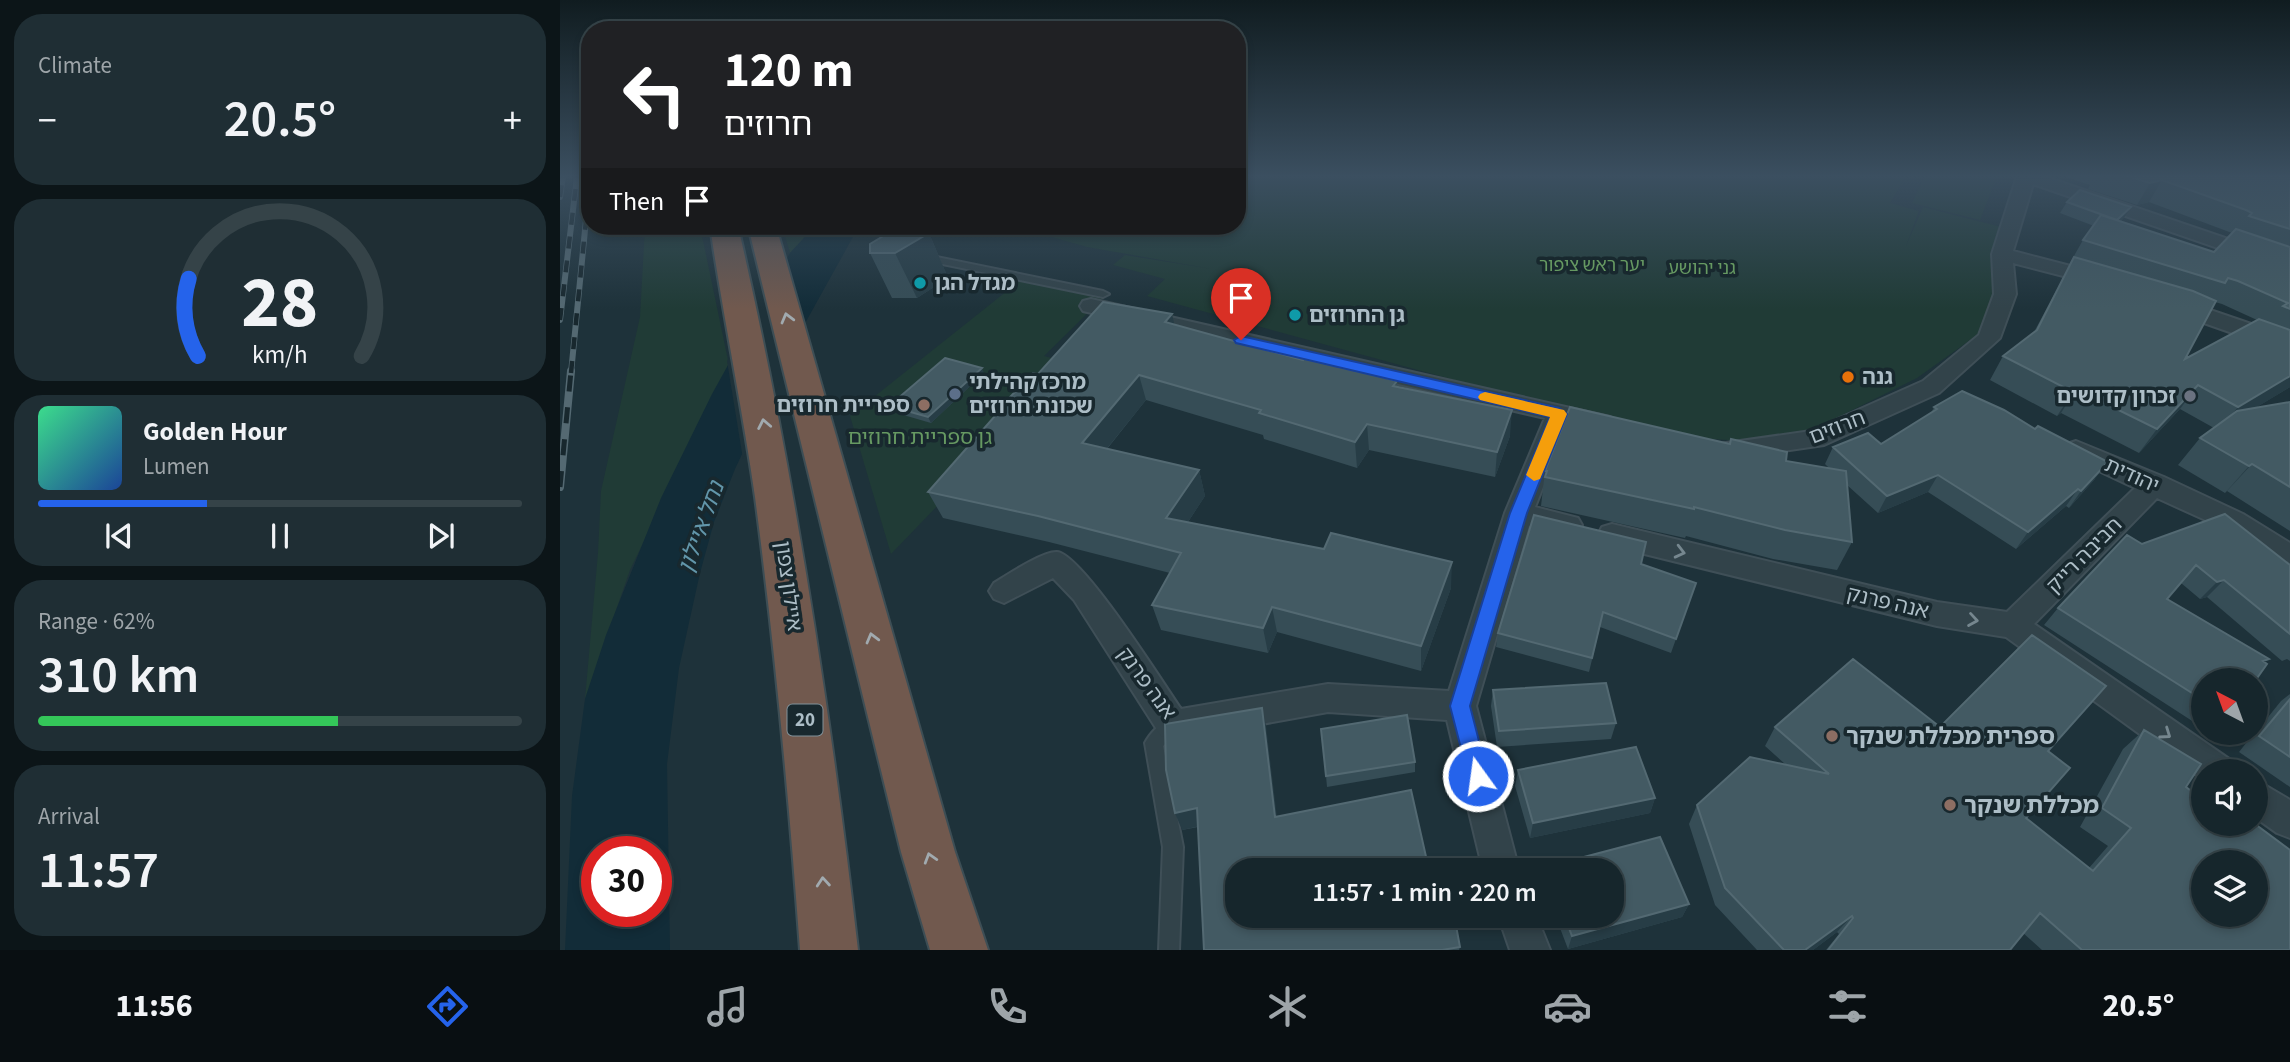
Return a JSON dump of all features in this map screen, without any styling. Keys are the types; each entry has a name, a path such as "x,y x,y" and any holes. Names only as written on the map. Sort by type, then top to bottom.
{"highway":[{"name":"איילון צפון","path":"726,235 743,312 789,577 829,950"},
{"path":"766,239 929,852 959,950"}],"street":[{"name":"חרוזים","path":"1711,448 1724,451 1815,439 1931,387 1989,338 2005,294 2002,254 2012,220"},
{"path":"2155,220 2290,267"},
{"path":"2002,254 2116,285"},
{"path":"2151,297 2249,331 2290,354"},
{"path":"1097,300 1622,428"},
{"path":"1931,387 1956,398"},
{"path":"1498,858 1460,706 1519,513 1559,414"},
{"name":"יהודית","path":"2055,441 2155,484 2233,522 2290,557"},
{"name":"חביבה רייק","path":"2013,626 2155,484"},
{"name":"אנה פרנק","path":"1519,513 1937,614 2013,626 2202,759"},
{"name":"אנה פרנק","path":"1004,590 1056,563 1084,592 1173,725 1328,698 1460,706"},
{"path":"2268,805 2290,821"},
{"path":"1522,928 1530,950"}],"lane":[{"path":"921,257 1097,300"},
{"path":"1169,950 1173,847 1154,743 1173,725"}],"green space":[{"path":"1246,220 1916,220 1906,246 1917,220 1975,220 2005,228 1997,295 1980,333 1917,378 1810,431 1790,437 1741,441 1699,438 1561,409 1147,296 1165,279 1113,265 1125,255 1212,269 1087,247 1044,235 1246,235"},
{"path":"645,235 702,235 729,365 630,570 585,699 601,491 640,317"},
{"path":"785,235 807,235 790,253"},
{"name":"גן ספריית חרוזים","path":"1026,276 1103,298 1044,356 1074,364 891,554 850,416"}],"water":[{"name":"נחל איילון","path":"807,235 854,235 798,336 735,469 714,522 679,668 667,764 668,836 581,836 581,927 670,927 670,950 565,950 572,796 585,699 606,635 661,498 712,394 790,253"}],"pier":[{"path":"781,263 800,341 743,459 727,361"}],"building":[{"path":"2097,220 2117,220 2214,252 2236,229 2290,247 2290,309 2283,306 2288,303 2238,281 2228,278 2225,283 2083,240"},
{"path":"2263,220 2290,220 2290,229"},
{"path":"885,235 926,235 895,253 870,253 870,244"},
{"path":"2074,257 2193,291 2216,301 2185,359 2259,319 2290,330 2290,376 2238,407 2198,385 2157,429 2076,389 2073,392 2003,356 2037,330"},
{"path":"1103,302 1172,314 1165,322 1303,360 1306,355 1397,381 1393,386 1512,410 1497,452 1367,424 1355,442 1259,413 1261,410 1139,375 1082,443 1199,470 1166,518 1324,549 1331,533 1452,562 1421,646 1272,607 1263,628 1152,605 1181,553 1038,516 928,492 995,416 993,415 1033,373 1038,374"},
{"path":"945,358 982,368 928,417 889,406"},
{"path":"1962,391 2004,410 2035,429 2038,426 2108,462 2081,491 2078,489 2028,532 1938,475 1887,496 1833,447 1868,433 1881,444"},
{"path":"2290,402 2290,487 2200,438 2237,411"},
{"path":"1570,407 1730,444 1731,439 1787,452 1786,461 1846,471 1852,542 1785,530 1694,507 1545,477"},
{"path":"2225,514 2290,565 2290,634 2224,580 2217,582 2196,565 2167,599 2269,659 2263,661 2267,664 2264,668 2191,668 2191,692 2058,608 2127,535 2142,544"},
{"path":"1534,515 1646,542 1641,564 1696,583 1676,639 1603,612 1592,658 1498,633"},
{"path":"2032,635 2106,686 2048,751 2070,768 2026,818 2093,871 2131,828 2102,808 2144,730 2193,759 2191,779 2186,787 2191,791 2191,836 2268,836 2268,834 2290,850 2290,950 2082,950 2040,913 2010,950 1828,950 1852,916 1805,950 1784,950 1725,888 1697,805 1750,757 1829,774 1775,727 1853,659 1940,727"},
{"path":"1606,683 1616,723 1499,731 1493,690"},
{"path":"2290,699 2290,757 2268,742 2268,725"},
{"path":"1262,708 1275,817 1411,790 1426,858 1225,858 1225,928 1456,928 1460,947 1442,950 1204,950 1197,808 1175,813 1166,770 1165,724"},
{"path":"1407,715 1415,762 1326,776 1321,729"},
{"path":"1636,747 1655,798 1533,823 1518,770"},
{"path":"1660,837 1689,904 1624,922 1624,858 1580,858"},
{"path":"1569,928 1601,928 1572,936"}],"railway":[{"path":"560,320 572,220"},
{"path":"571,373 585,235"},
{"path":"560,487 571,371"}],"slow traffic":[{"path":"1485,397 1559,414 1534,475"}],"place":[{"name":"מגדל הגן","path":"920,283"},
{"name":"גן החרוזים","path":"1295,315"},
{"name":"גנה","path":"1848,377"},
{"name":"מרכז קהילתי שכונת חרוזים","path":"955,394"},
{"name":"זכרון קדושים","path":"2190,396"},
{"name":"ספריית חרוזים","path":"924,405"},
{"name":"ספרית מכללת שנקר","path":"1832,736"},
{"name":"מכללת שנקר","path":"1950,805"}],"route":[{"path":"1241,340 1559,414 1519,513 1460,706 1478,776"}],"park label":[{"name":"יער ראש ציפור","path":"1592,265"},
{"name":"גני יהושע","path":"1702,268"}]}
